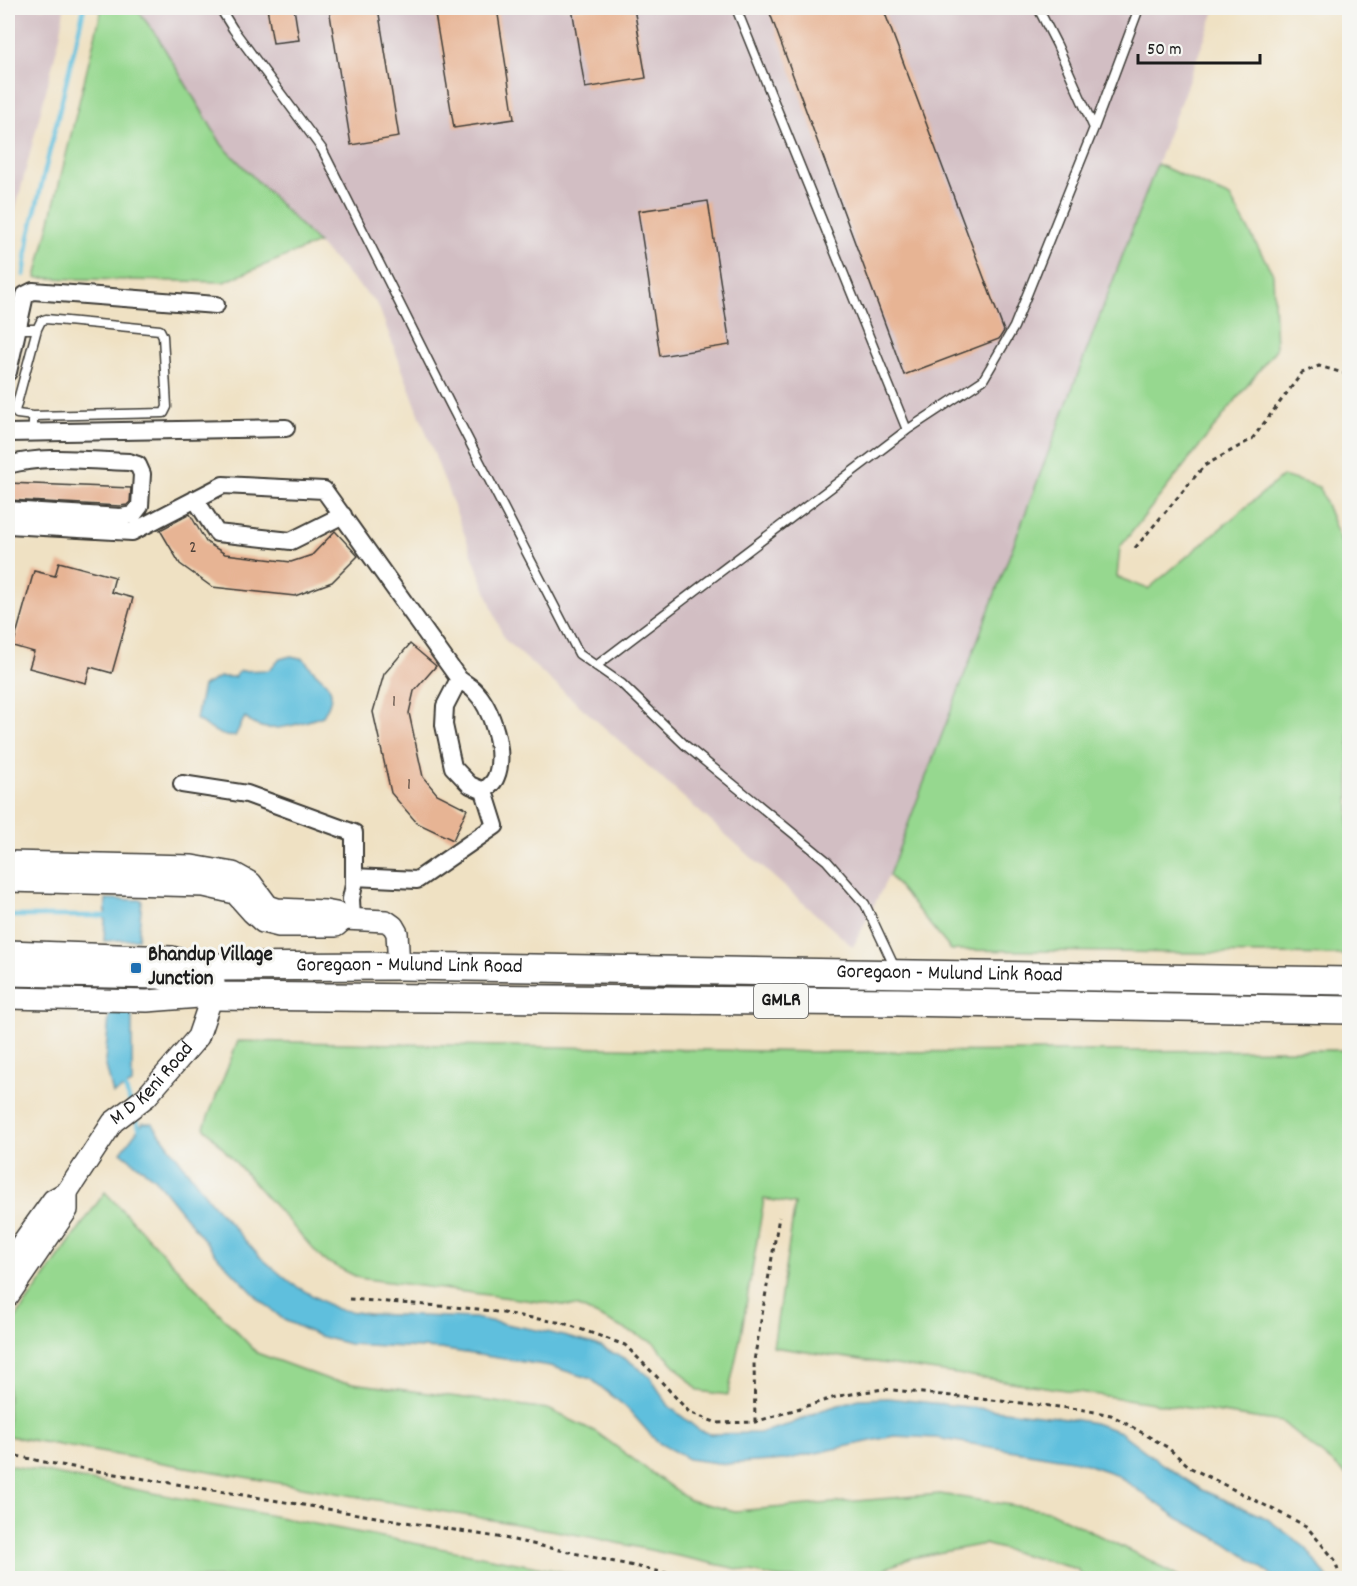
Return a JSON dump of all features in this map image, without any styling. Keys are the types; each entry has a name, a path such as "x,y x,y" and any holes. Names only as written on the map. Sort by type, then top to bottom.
{"main road":[{"path":"8,972 99,963 148,968"},
{"name":"Goregaon - Mulund Link Road","path":"148,968 399,966 1350,1010"},
{"name":"Goregaon - Mulund Link Road","path":"148,968 212,996 1350,981"}],"street":[{"path":"8,372 25,296 33,291 216,305"},
{"path":"8,433 33,424 141,431 286,428"},
{"path":"8,465 44,459 129,462 138,465 142,474 140,506 133,515 121,517 8,510"},
{"path":"8,525 132,532 223,485 324,489 459,679 475,691 489,716 501,759 496,779 484,791"},
{"path":"195,499 217,533 291,541 343,515"},
{"path":"354,881 417,880 495,826 484,791 470,785 453,767 444,725 445,705 459,679"},
{"path":"182,784 247,794 354,833 354,881 351,900 353,919"},
{"path":"8,862 205,877 238,885 251,883 265,913 277,909 317,918 336,913 353,919 386,921 397,933 399,966"},
{"path":"8,881 205,877"},
{"path":"8,951 99,963"},
{"name":"M D Keni Road","path":"8,1263 53,1200 67,1191 113,1122 146,1097 198,1037 212,996 214,967"},
{"path":"8,998 147,1001 212,996"},
{"name":"M D Keni Road","path":"8,1296 67,1210 67,1191"}],"lane":[{"path":"220,8 233,29 322,148 422,349 579,654 622,684 685,745 827,861 866,904 898,988"},
{"path":"736,8 907,430"},
{"path":"1038,8 1094,128"},
{"path":"596,666 907,430 983,380 1014,327 1094,128 1139,8"},
{"path":"46,319 160,330 163,336 168,407 164,413 141,413 33,424 17,414 15,411 41,321 46,319"},
{"path":"18,329 38,330"},
{"path":"141,413 141,431"}],"path":[{"path":"1135,548 1204,466 1252,440 1302,373 1319,366 1350,375"},
{"path":"755,1422 754,1361 778,1217"},
{"path":"349,1299 478,1309 563,1323 625,1345 688,1412 717,1423 755,1422 839,1395 883,1389 1079,1408 1111,1415 1167,1447 1191,1468 1306,1526 1335,1560 1340,1578"},
{"path":"8,1455 509,1539 689,1578"}],"shaded area":[{"path":"8,8 64,8 61,32 8,239"},
{"path":"136,8 1216,8 889,875 853,947 504,639 378,305 222,145 157,36"}],"green space":[{"path":"102,8 136,8 157,36 222,145 318,243 224,282 36,278"},
{"path":"1157,164 1230,197 1273,274 1276,349 1120,547 1117,577 1148,589 1283,476 1319,487 1349,561 1349,955 951,950 889,875"},
{"path":"238,1041 819,1052 1349,1050 1349,1477 1282,1422 773,1347 795,1204 764,1199 741,1335 728,1395 699,1391 654,1343 579,1307 359,1278 323,1260 204,1127"},
{"path":"105,1192 257,1353 330,1380 548,1409 596,1432 689,1500 735,1511 940,1494 1049,1511 1151,1561 1180,1578 1083,1578 1077,1569 984,1544 911,1558 879,1571 877,1578 779,1578 590,1537 8,1436 8,1326"},
{"path":"8,1465 595,1578 8,1578"}],"water":[{"path":"291,656 304,659 330,689 329,705 323,716 294,725 272,728 252,724 245,717 235,736 225,736 196,719 203,686 220,677 234,677 240,671 269,670 280,659"},
{"path":"106,899 142,900 138,939 104,941"},
{"path":"111,995 132,996 132,1084 113,1094 105,1062"},
{"path":"143,1123 152,1123 210,1201 259,1256 292,1284 336,1309 368,1314 474,1318 594,1344 628,1360 650,1377 669,1406 699,1430 710,1434 759,1433 859,1399 888,1398 1094,1423 1120,1432 1162,1464 1202,1490 1266,1518 1306,1548 1328,1578 1274,1578 1224,1542 1178,1518 1115,1474 1077,1461 936,1438 894,1436 784,1460 725,1464 688,1459 657,1442 627,1408 591,1379 550,1366 440,1349 349,1344 319,1336 284,1320 259,1299 219,1258 154,1178 121,1152"}],"building":[{"path":"267,8 294,8 299,40 273,43"},
{"path":"329,8 378,8 399,137 351,145"},
{"path":"434,8 497,8 514,119 454,128"},
{"path":"572,8 634,8 646,78 585,88"},
{"path":"768,8 883,8 1004,331 999,339 904,375"},
{"path":"708,201 730,345 660,356 638,211"},
{"path":"8,483 131,488 130,502 120,506 8,500"},
{"path":"190,514 206,542 225,554 291,562 312,555 335,531 358,556 332,582 295,596 212,587 180,564 160,530"},
{"path":"59,562 115,577 111,592 133,598 112,673 90,667 86,683 29,668 34,652 13,646 34,571 55,576"},
{"path":"410,644 436,666 414,691 409,713 423,777 437,794 467,809 453,840 417,823 391,793 373,712 384,674"}],"waterway":[{"path":"24,275 29,237 84,8"},
{"path":"8,916 110,916"},
{"path":"123,1082 130,1102"},
{"path":"134,1113 141,1133"}],"place":[{"name":"Bhandup Village Junction","path":"136,968"}]}
